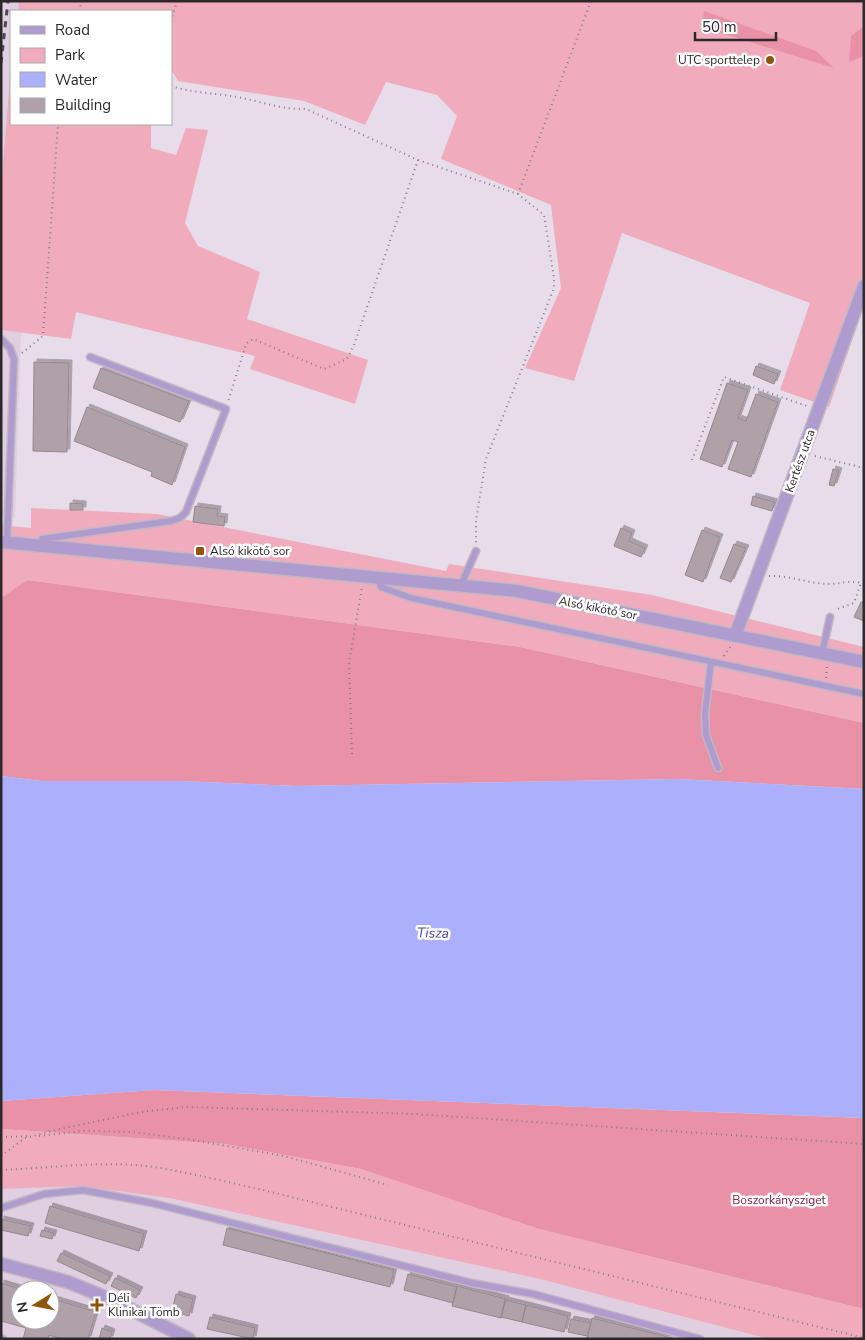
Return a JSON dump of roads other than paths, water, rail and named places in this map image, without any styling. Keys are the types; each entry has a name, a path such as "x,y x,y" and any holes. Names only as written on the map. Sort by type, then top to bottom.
{"street":[{"name":"Kertész utca","path":"735,636 864,286"},
{"name":"Alsó kikötő sor","path":"4,542 517,591 864,662"},
{"path":"1,1264 68,1282 189,1339"}],"lane":[{"path":"1,339 10,348 14,359 10,482 4,542"},
{"path":"41,546 42,539 171,521 180,518 190,502 226,409 90,357"},
{"path":"1,480 10,482"},
{"path":"460,585 476,551"},
{"path":"378,578 382,587 411,598 864,694"},
{"path":"825,654 830,617"},
{"path":"714,662 705,714 706,728 718,768"},
{"path":"1,1208 44,1194 82,1190 143,1201 472,1283 533,1294 700,1339"}],"water":[{"name":"Tisza","path":"1,776 41,781 180,781 296,786 678,779 864,789 864,1118 154,1090 1,1101"}],"railway":[{"path":"1,63 8,1"}],"place":[{"name":"UTC sporttelep","path":"770,60"},
{"name":"Alsó kikötő sor","path":"200,551"},
{"name":"Déli Klinikai Tömb","path":"97,1305"}],"park label":[{"name":"Boszorkánysziget","path":"779,1200"}]}
